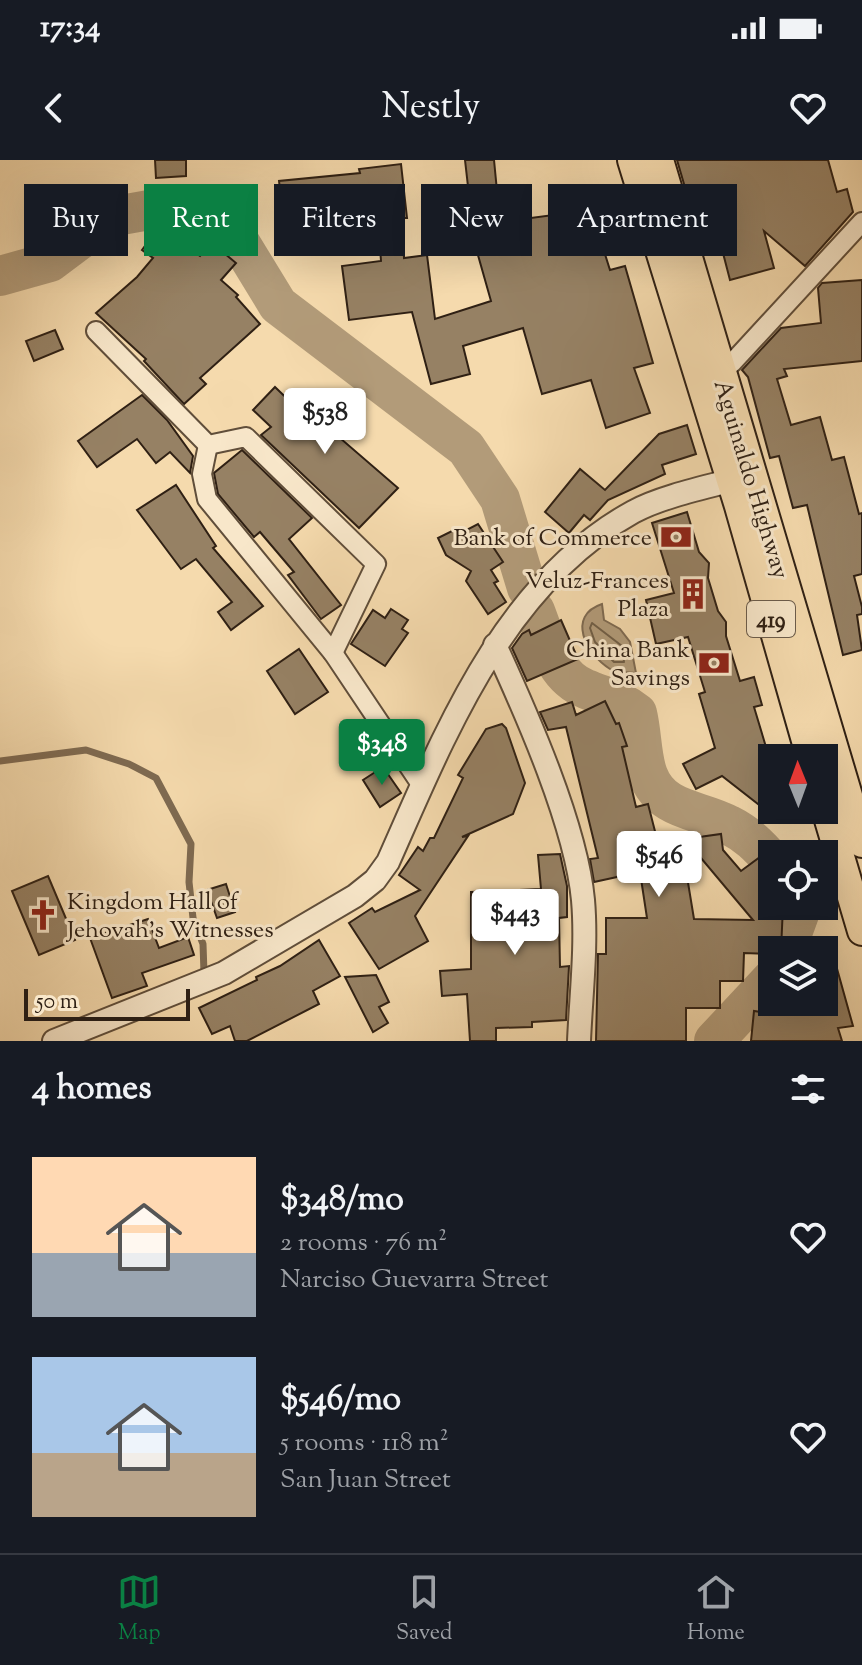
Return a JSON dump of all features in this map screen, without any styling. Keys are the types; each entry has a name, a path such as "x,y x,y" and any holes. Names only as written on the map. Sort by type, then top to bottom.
{"highway":[{"name":"Aguinaldo Highway","path":"632,160 708,370 862,843"},
{"name":"Aguinaldo Highway","path":"659,160 708,370"},
{"name":"Aguinaldo Highway","path":"741,477 808,744"},
{"path":"830,824 862,931"}],"street":[{"path":"708,370 732,363 862,222"},
{"path":"96,331 208,445"},
{"path":"208,445 246,437 376,564 333,653"},
{"path":"208,445 202,474 207,499 333,653 422,786"},
{"path":"54,1041 224,973 355,896 375,880 388,862 482,665 544,584 614,524 636,510 741,477"},
{"path":"495,645 516,691 573,847 583,901 579,1041"}],"water":[{"path":"602,604 604,620 620,629 630,642 636,673 610,669 587,645 582,626 585,617"}],"building":[{"path":"155,160 186,160 186,176 156,178"},
{"path":"465,160 494,160 496,184 468,184"},
{"path":"677,160 828,160 837,192 847,189 853,212 805,266 764,231 774,268 730,280 724,256 737,256 737,184 684,184"},
{"path":"401,164 403,184 279,184 279,181 360,173 359,169"},
{"path":"548,216 548,256 606,256 610,270 625,266 653,363 634,368 650,413 606,428 591,380 542,394 523,328 463,346 470,374 431,384 412,312 349,320 342,266 381,261 381,256 427,256 435,319 491,301 478,256 532,256 532,218"},
{"path":"150,256 228,256 236,263 221,280 238,295 236,297 260,324 200,378 206,384 184,404 144,361 146,359 96,313 137,277 153,258"},
{"path":"862,280 862,361 784,369 787,376 777,379 791,425 820,417 832,460 844,457 859,514 862,513 862,574 854,576 862,607 862,614 857,615 862,650 843,655 807,505 793,508 779,456 770,458 748,377 742,370 781,328 821,323 818,288 822,283"},
{"path":"55,330 63,349 34,361 26,341"},
{"path":"275,387 306,417 321,400 344,419 333,432 398,488 359,528 261,435 271,427 253,410"},
{"path":"142,395 167,420 193,456 190,473 170,452 156,463 137,439 97,467 78,441"},
{"path":"687,425 696,454 662,465 665,474 608,500 590,520 584,515 569,533 545,512 580,469 605,490 659,434"},
{"path":"242,450 312,518 289,539 341,605 321,619 288,575 294,572 260,532 254,537 218,494 214,473"},
{"path":"176,485 216,546 213,548 263,606 231,630 218,612 232,602 196,559 181,569 137,510"},
{"path":"687,512 699,552 709,563 708,578 718,611 726,622 726,636 740,681 754,677 762,705 754,707 765,744 758,744 758,804 722,776 696,789 683,764 715,748 699,694 705,692 688,637 656,644 646,600 674,593 652,523"},
{"path":"478,524 503,562 491,570 498,581 494,583 506,602 488,614 466,581 471,571 446,555 438,538 456,529 459,534"},
{"path":"391,609 408,620 402,629 408,633 385,666 351,644 373,610 385,618"},
{"path":"561,620 578,659 527,681 512,648 529,630 531,635"},
{"path":"299,649 328,692 295,714 267,671"},
{"path":"605,701 616,724 619,723 627,746 622,747 636,807 648,804 658,843 681,840 694,919 753,920 685,839 721,834 723,850 741,871 758,858 758,920 782,920 782,936 758,936 758,954 744,953 743,981 720,981 720,1008 686,1008 686,1041 596,1041 598,954 606,954 606,918 647,918 640,872 594,882 590,859 598,858 566,727 548,730 540,712 572,702 576,715"},
{"path":"502,724 525,783 513,814 462,837 468,836 415,916 428,941 379,969 349,923 372,908 375,912 420,890 399,875 418,847 423,851 430,838 434,838 463,778 458,775 486,729"},
{"path":"383,767 401,793 380,807 363,780"},
{"path":"560,854 567,886 567,917 559,918 560,967 569,966 566,1020 532,1022 532,1027 496,1028 496,1041 470,1041 467,994 442,996 440,971 471,969 471,892 541,889 538,855"},
{"name":"Kingdom Hall of Jehovah's Witnesses","path":"48,876 75,940 39,955 12,891"},
{"path":"226,884 235,912 217,918 207,890"},
{"path":"148,919 159,948 188,937 194,955 142,973 147,986 112,998 90,938"},
{"path":"319,940 340,976 313,991 319,1004 247,1041 235,1041 230,1026 212,1034 199,1008 257,980 256,977 280,966"},
{"path":"838,972 853,1026 838,1028 842,1041 751,1041 754,1011 758,1012 758,1016 838,1016"},
{"path":"376,975 389,1002 379,1007 388,1023 373,1032 345,977"}],"waterway":[{"path":"0,276 50,262 110,217 166,207 228,223 278,305 466,448 500,499 527,588"},
{"path":"535,611 553,656 566,676 637,713 648,775 662,796 735,829 758,847"},
{"path":"0,761 86,750 129,764 156,778 191,844 189,882 193,918 203,944 204,973"},
{"path":"791,936 797,920"},
{"path":"714,1041 758,994"}],"place":[{"name":"Bank of Commerce","path":"676,537"},
{"name":"Veluz-Frances Plaza","path":"693,594"},
{"name":"China Bank Savings","path":"714,663"},
{"name":"Kingdom Hall of Jehovah's Witnesses","path":"43,915"}]}
